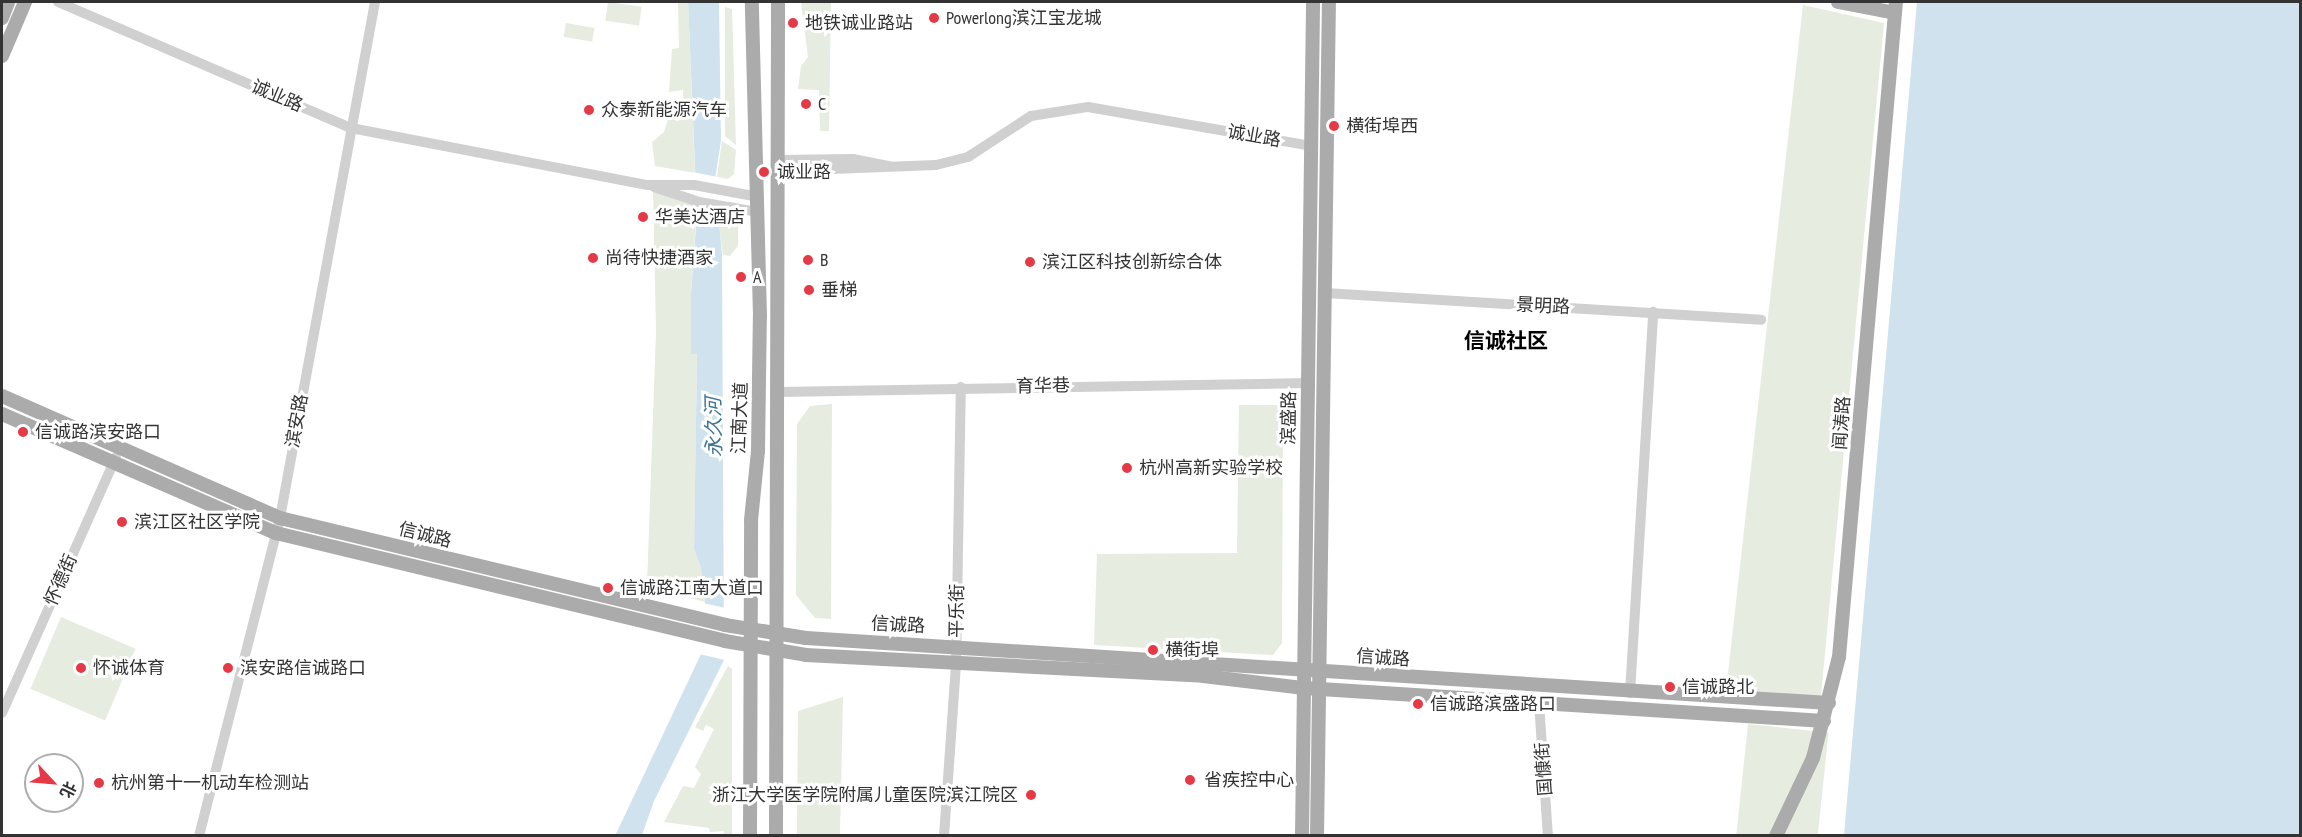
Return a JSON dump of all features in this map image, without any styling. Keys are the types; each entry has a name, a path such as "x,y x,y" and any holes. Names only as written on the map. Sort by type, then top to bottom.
{"main road":[{"path":"2,18 8,2"},
{"path":"2,56 25,2"},
{"name":"江南大道","path":"750,836 749,645 751,520 758,451 759,212 753,2"},
{"name":"江南大道","path":"777,836 778,2"},
{"name":"滨盛路","path":"1302,836 1313,2"},
{"name":"滨盛路","path":"1317,836 1329,2"},
{"path":"1838,2 1896,7"},
{"name":"闻涛路","path":"1776,836 1813,758 1839,657 1896,7"},
{"name":"信诚路","path":"2,396 280,518 725,625 777,633 1304,671 1630,693 1829,703"},
{"name":"信诚路","path":"2,414 276,533 655,625 777,650 956,664 1203,676 1280,682 1304,688 1824,722"}],"street":[{"name":"诚业路","path":"58,2 351,128 648,185 674,195 759,212"},
{"name":"滨安路","path":"199,836 280,518 375,2"},
{"name":"诚业路","path":"779,165 936,165 968,157 1031,116 1088,107 1311,146"},
{"name":"诚业路","path":"648,185 685,185 759,197"},
{"name":"景明路","path":"1325,293 1761,320"},
{"path":"1630,693 1653,312"},
{"name":"育华巷","path":"779,392 961,387 1308,384"},
{"name":"平乐街","path":"944,836 956,664 961,387"},
{"name":"怀德街","path":"2,713 120,448"},
{"name":"国慷街","path":"1539,702 1548,836"}],"shaded area":[{"path":"608,2 642,7 639,26 605,21"},
{"path":"678,2 688,2 695,173 655,166 652,142 664,132 670,113 683,114 683,90 669,92 672,49 679,48"},
{"path":"801,2 831,2 829,131 820,131 819,90 798,89 801,66 808,57"},
{"path":"1803,5 1884,23 1821,696 1726,691"},
{"path":"725,7 732,9 736,145 725,136"},
{"path":"566,23 595,28 592,42 564,37"},
{"path":"722,141 736,150 734,174 728,179 717,177"},
{"path":"653,190 697,205 691,294 691,353 697,354 694,549 701,568 705,602 647,586 656,331"},
{"path":"718,217 730,218 738,225 738,246 730,256 723,255"},
{"path":"832,404 831,619 815,618 796,595 797,424 810,406"},
{"path":"1239,405 1283,405 1282,643 1273,655 1094,645 1097,554 1237,553"},
{"name":"怀诚体育","path":"61,617 136,649 105,720 31,689"},
{"path":"728,666 732,669 732,835 723,836 724,831 710,832 709,828 664,822 683,786 694,788 701,774 695,767 714,729 706,725 703,731 695,727"},
{"path":"843,697 840,835 797,835 798,711"},
{"path":"1748,724 1829,732 1818,836 1736,835"}],"water":[{"name":"永久河","path":"688,2 719,2 721,141 715,179 722,254 724,660 654,801 642,835 615,836 701,654 705,602 701,568 694,549 697,354 691,354 691,294 697,213"},
{"path":"1917,2 2300,2 2300,835 1844,835"}],"pier":[{"path":"692,172 718,177 718,217 694,213"},
{"path":"703,603 726,608 725,660 699,654"}],"place":[{"name":"Powerlong滨江宝龙城","path":"934,18"},
{"name":"地铁诚业路站","path":"793,23"},
{"name":"C","path":"806,104"},
{"name":"众泰新能源汽车","path":"589,110"},
{"name":"横街埠西","path":"1334,126"},
{"name":"诚业路","path":"764,172"},
{"name":"华美达酒店","path":"643,217"},
{"name":"尚待快捷酒家","path":"593,258"},
{"name":"B","path":"808,260"},
{"name":"滨江区科技创新综合体","path":"1030,262"},
{"name":"A","path":"741,277"},
{"name":"垂梯","path":"809,290"},
{"name":"信诚路滨安路口","path":"23,432"},
{"name":"杭州高新实验学校","path":"1127,468"},
{"name":"滨江区社区学院","path":"122,522"},
{"name":"信诚路江南大道口","path":"608,588"},
{"name":"横街埠","path":"1153,650"},
{"name":"怀诚体育","path":"81,668"},
{"name":"滨安路信诚路口","path":"228,668"},
{"name":"信诚路北","path":"1670,687"},
{"name":"信诚路滨盛路口","path":"1418,704"},
{"name":"省疾控中心","path":"1190,780"},
{"name":"杭州第十一机动车检测站","path":"99,783"},
{"name":"浙江大学医学院附属儿童医院滨江院区","path":"1031,795"}],"district":[{"name":"信诚社区","path":"1506,341"}]}
